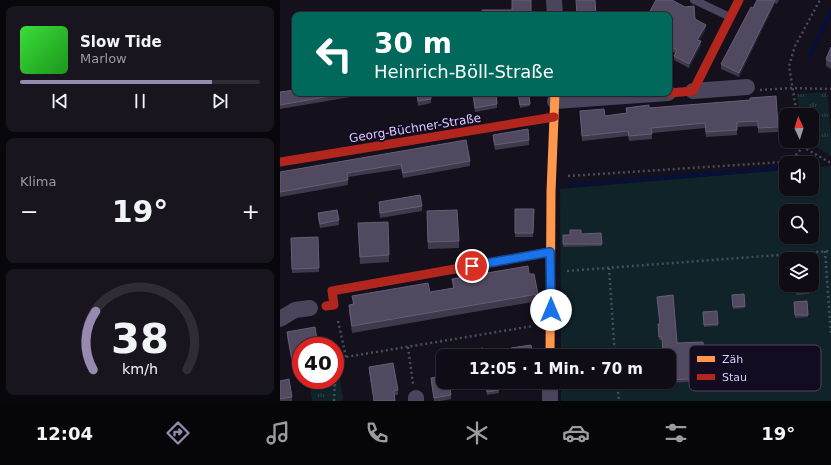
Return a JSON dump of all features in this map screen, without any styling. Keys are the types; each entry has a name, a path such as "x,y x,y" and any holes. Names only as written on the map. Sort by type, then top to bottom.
{"street":[{"path":"554,0 555,12"},
{"path":"693,91 739,0"},
{"path":"672,93 747,87"},
{"path":"550,349 550,252 555,104 637,96"},
{"name":"Georg-Büchner-Straße","path":"280,162 555,104"},
{"path":"280,319 295,310 323,307 332,291 550,252"},
{"path":"548,401 549,389"}],"lane":[{"path":"694,0 730,17"}],"path":[{"path":"796,108 789,66 795,46 820,0"},
{"path":"747,87 750,91 792,88 831,89"},
{"path":"552,177 783,162 794,157 802,148"},
{"path":"805,148 831,162"},
{"path":"825,251 831,335"},
{"path":"551,273 831,251"},
{"path":"609,268 615,349"},
{"path":"323,307 346,357 551,323"},
{"path":"408,346 416,400"},
{"path":"334,401 335,389"},
{"path":"618,389 619,401"}],"green space":[{"path":"827,92 831,134 831,156 818,148 819,148 819,108 799,108 797,94"},
{"path":"831,166 831,401 561,401 561,389 676,389 676,349 561,349 560,189 779,171 779,196 819,196 819,167"},
{"path":"310,389 341,389 343,401 312,401"}],"building":[{"path":"512,0 531,0 531,12 482,12 482,10 512,10"},
{"path":"576,0 595,0 596,12 577,12"},
{"path":"656,0 672,0 685,7 694,6 695,19 706,25 697,40 701,41 689,64 674,56 677,50 672,48 672,12 650,11"},
{"path":"757,0 775,0 739,73 721,64 751,7 753,8"},
{"path":"831,47 831,62 826,59"},
{"path":"292,90 292,96 330,96 280,105 280,92"},
{"path":"417,96 430,96 431,99 418,101"},
{"path":"473,96 496,96 497,104 475,108"},
{"path":"518,96 529,96 530,104 520,105"},
{"path":"776,96 778,127 758,128 758,121 737,122 737,130 706,132 705,123 651,128 652,134 629,136 628,131 582,136 580,111 604,109 605,116 627,113 626,108 649,105 649,108 750,100 750,98"},
{"path":"528,129 529,140 495,145 493,135"},
{"path":"466,140 470,161 403,173 401,164 347,173 348,180 280,192 280,172"},
{"path":"420,195 422,206 380,213 379,202"},
{"path":"515,209 534,209 533,233 515,233"},
{"path":"337,210 339,220 320,224 318,213"},
{"path":"457,210 459,241 428,242 427,211"},
{"path":"388,222 389,255 360,257 358,223"},
{"path":"570,230 581,230 581,234 601,233 602,244 563,244 563,235 570,235"},
{"path":"318,237 319,268 292,269 291,238"},
{"path":"528,266 529,274 534,274 538,294 352,326 349,305 354,304 352,296 428,283 430,292 454,288 452,279"},
{"path":"744,294 745,306 733,307 732,295"},
{"path":"673,295 677,343 703,342 703,345 689,345 689,379 676,380 676,349 663,349 662,337 659,337 658,324 660,324 657,297"},
{"path":"807,301 808,315 795,315 794,302"},
{"path":"717,311 718,324 704,325 703,312"},
{"path":"315,327 317,337 292,337 292,360 287,332"},
{"path":"531,345 532,349 511,349"},
{"path":"393,363 398,390 394,391 395,401 374,401 369,367"},
{"path":"436,377 436,389 450,389 451,395 434,398 431,378"},
{"path":"289,379 292,397 280,399 280,381"},
{"path":"487,389 499,389 499,390 487,392"}],"waterway":[{"path":"809,57 831,12"},
{"path":"569,185 779,169"}],"traffic: slow":[{"path":"550,349 551,192 555,96"}],"traffic: jam":[{"path":"672,93 693,91 739,0"},
{"path":"280,162 554,117"},
{"path":"326,306 334,305 332,291 550,252"}],"route":[{"path":"472,266 550,252 551,310"}]}
